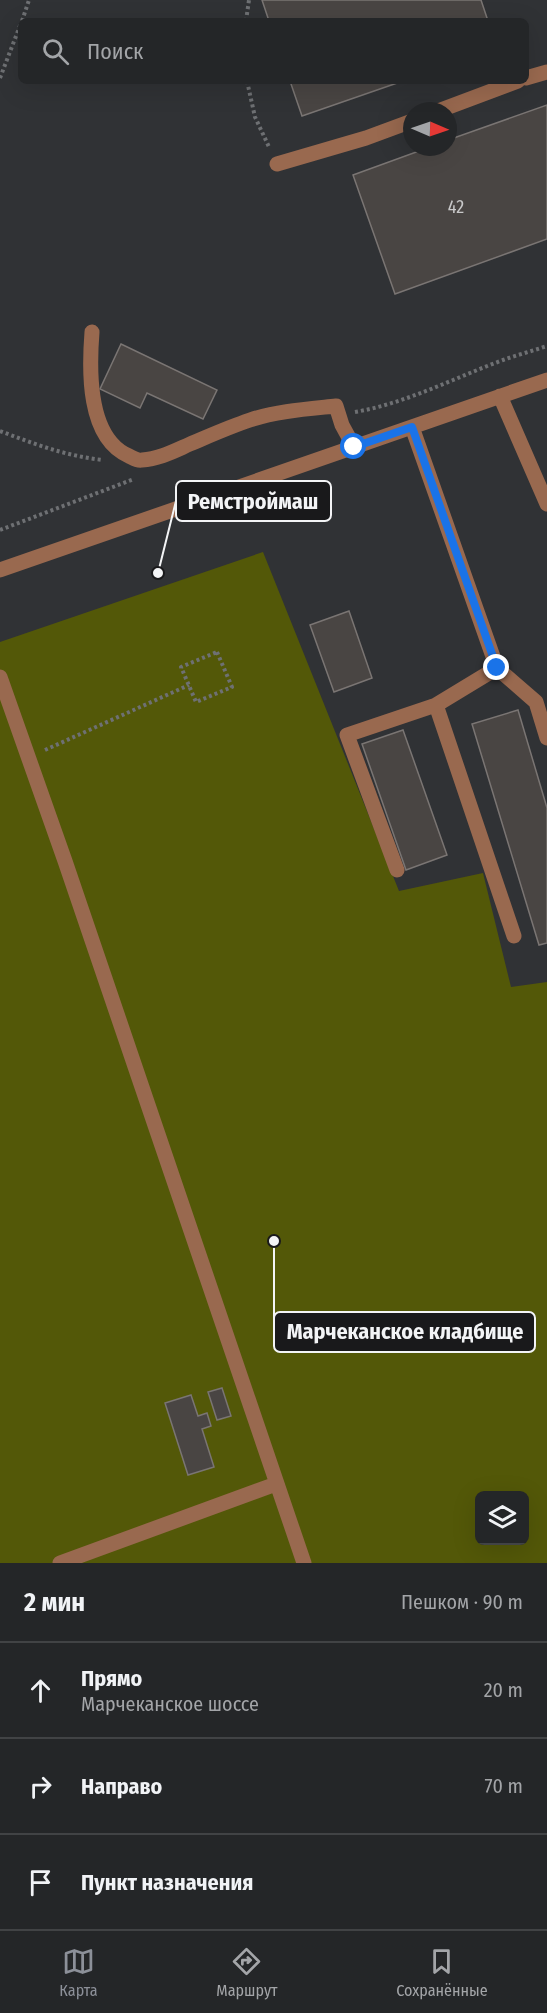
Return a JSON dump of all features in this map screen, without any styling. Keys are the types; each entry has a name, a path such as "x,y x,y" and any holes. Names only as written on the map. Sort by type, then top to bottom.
{"street":[{"path":"529,77 547,72"},
{"path":"457,104 510,84"},
{"path":"277,164 366,138 403,124"},
{"path":"92,332 89,360 97,415 107,438 120,453 139,461 161,457 251,420 293,410 336,406 342,425 354,447"},
{"path":"0,570 547,380"},
{"path":"500,396 547,504"},
{"path":"412,427 497,668 536,702 547,738"},
{"path":"397,870 347,735 436,705 497,668"},
{"path":"0,677 304,1563"},
{"path":"436,705 514,936"},
{"path":"60,1563 276,1484"}],"path":[{"path":"22,18 29,0"},
{"path":"246,18 249,0"},
{"path":"0,78 18,30"},
{"path":"248,84 255,117 277,164"},
{"path":"0,431 49,450 82,458 139,461"},
{"path":"217,652 232,687 196,702 189,685 182,667 217,652"},
{"path":"28,757 189,685"}],"shaded area":[{"path":"263,552 399,891 483,873 511,987 547,982 547,1563 0,1563 0,642"}],"building":[{"path":"262,0 481,0 487,18 268,18"},
{"path":"291,84 394,84 302,116"},
{"path":"547,105 547,239 395,294 353,175 405,156 457,156 457,137"},
{"path":"121,344 217,390 203,419 147,393 140,408 100,389"},
{"path":"349,611 372,678 334,692 310,625"},
{"path":"518,710 547,808 547,943 539,945 472,724"},
{"path":"403,730 447,855 406,870 362,744"},
{"path":"222,1388 231,1416 217,1420 208,1392"},
{"path":"191,1395 198,1416 207,1413 211,1426 202,1429 214,1467 188,1475 165,1403"}],"place":[{"name":"Ремстроймаш","path":"158,573"},
{"name":"Марчеканское кладбище","path":"274,1241"}],"route":[{"path":"354,447 412,427 497,668"}]}
